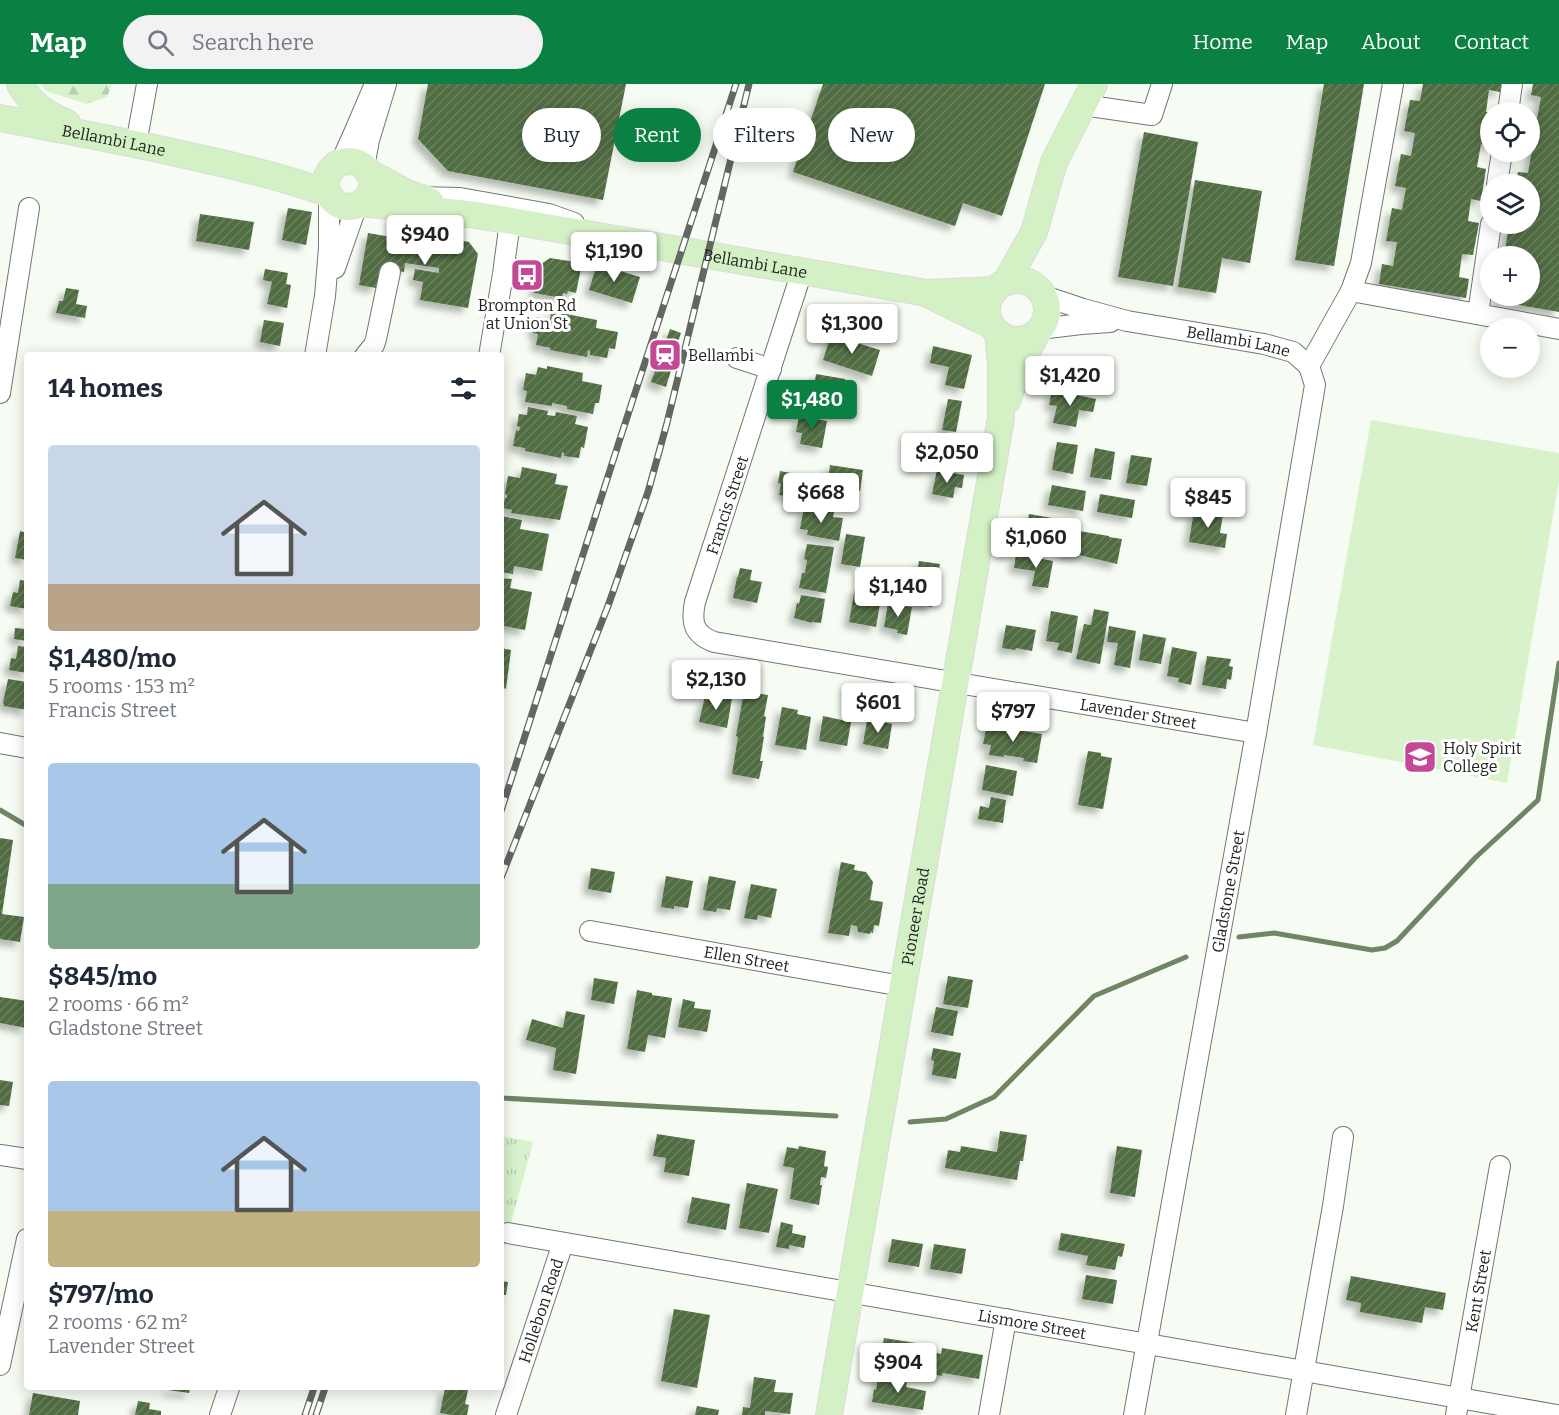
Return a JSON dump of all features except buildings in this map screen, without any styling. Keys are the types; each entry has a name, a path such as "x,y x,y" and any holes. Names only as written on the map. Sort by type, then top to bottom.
{"main road":[{"path":"20,84 27,97 37,107 94,136"},
{"path":"1034,232 1054,162 1089,94"},
{"name":"Bellambi Lane","path":"0,118 227,164"},
{"path":"227,164 290,169 352,166 406,193 477,215"},
{"path":"227,164 302,184 328,195"},
{"path":"359,204 367,198 370,192 371,178 352,166 328,173 326,187 328,195 344,207 359,204 477,215"},
{"name":"Bellambi Lane","path":"477,215 927,294 1000,286"},
{"name":"Pioneer Road","path":"829,1415 1000,418 1001,366 995,329 988,316 987,307 990,298 1034,232"},
{"name":"Pioneer Road","path":"1000,418 1018,370 1045,322 1047,313 1034,232"},
{"path":"1000,286 1015,280 1025,281 1042,293"},
{"name":"Bellambi Lane","path":"927,294 995,329"},
{"path":"995,329 1013,340 1029,338 1038,332"}],"street":[{"path":"136,144 147,84"},
{"path":"352,166 375,84"},
{"path":"352,166 369,140 386,84"},
{"path":"1089,94 1152,115 1162,84"},
{"path":"1309,366 1351,291 1360,263 1393,84"},
{"path":"1509,102 1512,84"},
{"path":"316,352 325,296 329,248 328,195"},
{"path":"418,197 460,198 549,214 614,238"},
{"path":"325,296 359,204"},
{"path":"0,393 29,208"},
{"path":"490,352 510,221"},
{"path":"1478,314 1490,234"},
{"name":"Francis Street","path":"695,602 802,271"},
{"path":"368,352 376,339 390,272"},
{"path":"1351,291 1559,329"},
{"name":"Bellambi Lane","path":"1042,293 1083,309 1127,321 1264,344 1293,352 1309,366"},
{"name":"Bellambi Lane","path":"1038,332 1081,324 1127,321"},
{"path":"736,358 771,369"},
{"name":"Gladstone Street","path":"1134,1415 1256,733 1315,385 1309,366"},
{"name":"Lavender Street","path":"695,602 693,618 695,626 702,636 714,642 1256,733"},
{"path":"0,743 24,747"},
{"name":"Ellen Street","path":"590,931 902,986"},
{"path":"1296,1415 1344,1137"},
{"path":"0,1155 24,1159"},
{"name":"Kent Street","path":"1457,1407 1500,1166"},
{"name":"Lismore Street","path":"508,1233 1303,1371 1457,1407 1557,1415"},
{"name":"Hollebon Road","path":"506,1415 563,1243"},
{"path":"0,1365 24,1253"},
{"path":"989,1415 1006,1319"},
{"path":"220,1415 228,1390"}],"green space":[{"path":"41,84 112,84 107,97 86,104 46,91"},
{"path":"1371,420 1559,453 1559,481 1507,783 1313,745"},
{"path":"504,1137 533,1142 504,1249"}],"waterway":[{"path":"1239,937 1274,933 1372,950 1385,948 1397,941 1476,857 1538,800 1559,663"},
{"path":"0,810 24,824"},
{"path":"910,1122 946,1119 994,1097 1094,996 1186,957"},
{"path":"504,1098 836,1116"}],"railway":[{"path":"504,802 736,84"},
{"path":"504,870 608,606 648,492 667,423 749,84"},
{"path":"305,1415 313,1390"},
{"path":"316,1415 324,1390"}],"place":[{"name":"Brompton Rd at Union St","path":"527,275"},
{"name":"Bellambi","path":"665,355"},
{"name":"Holy Spirit College","path":"1420,757"}]}
